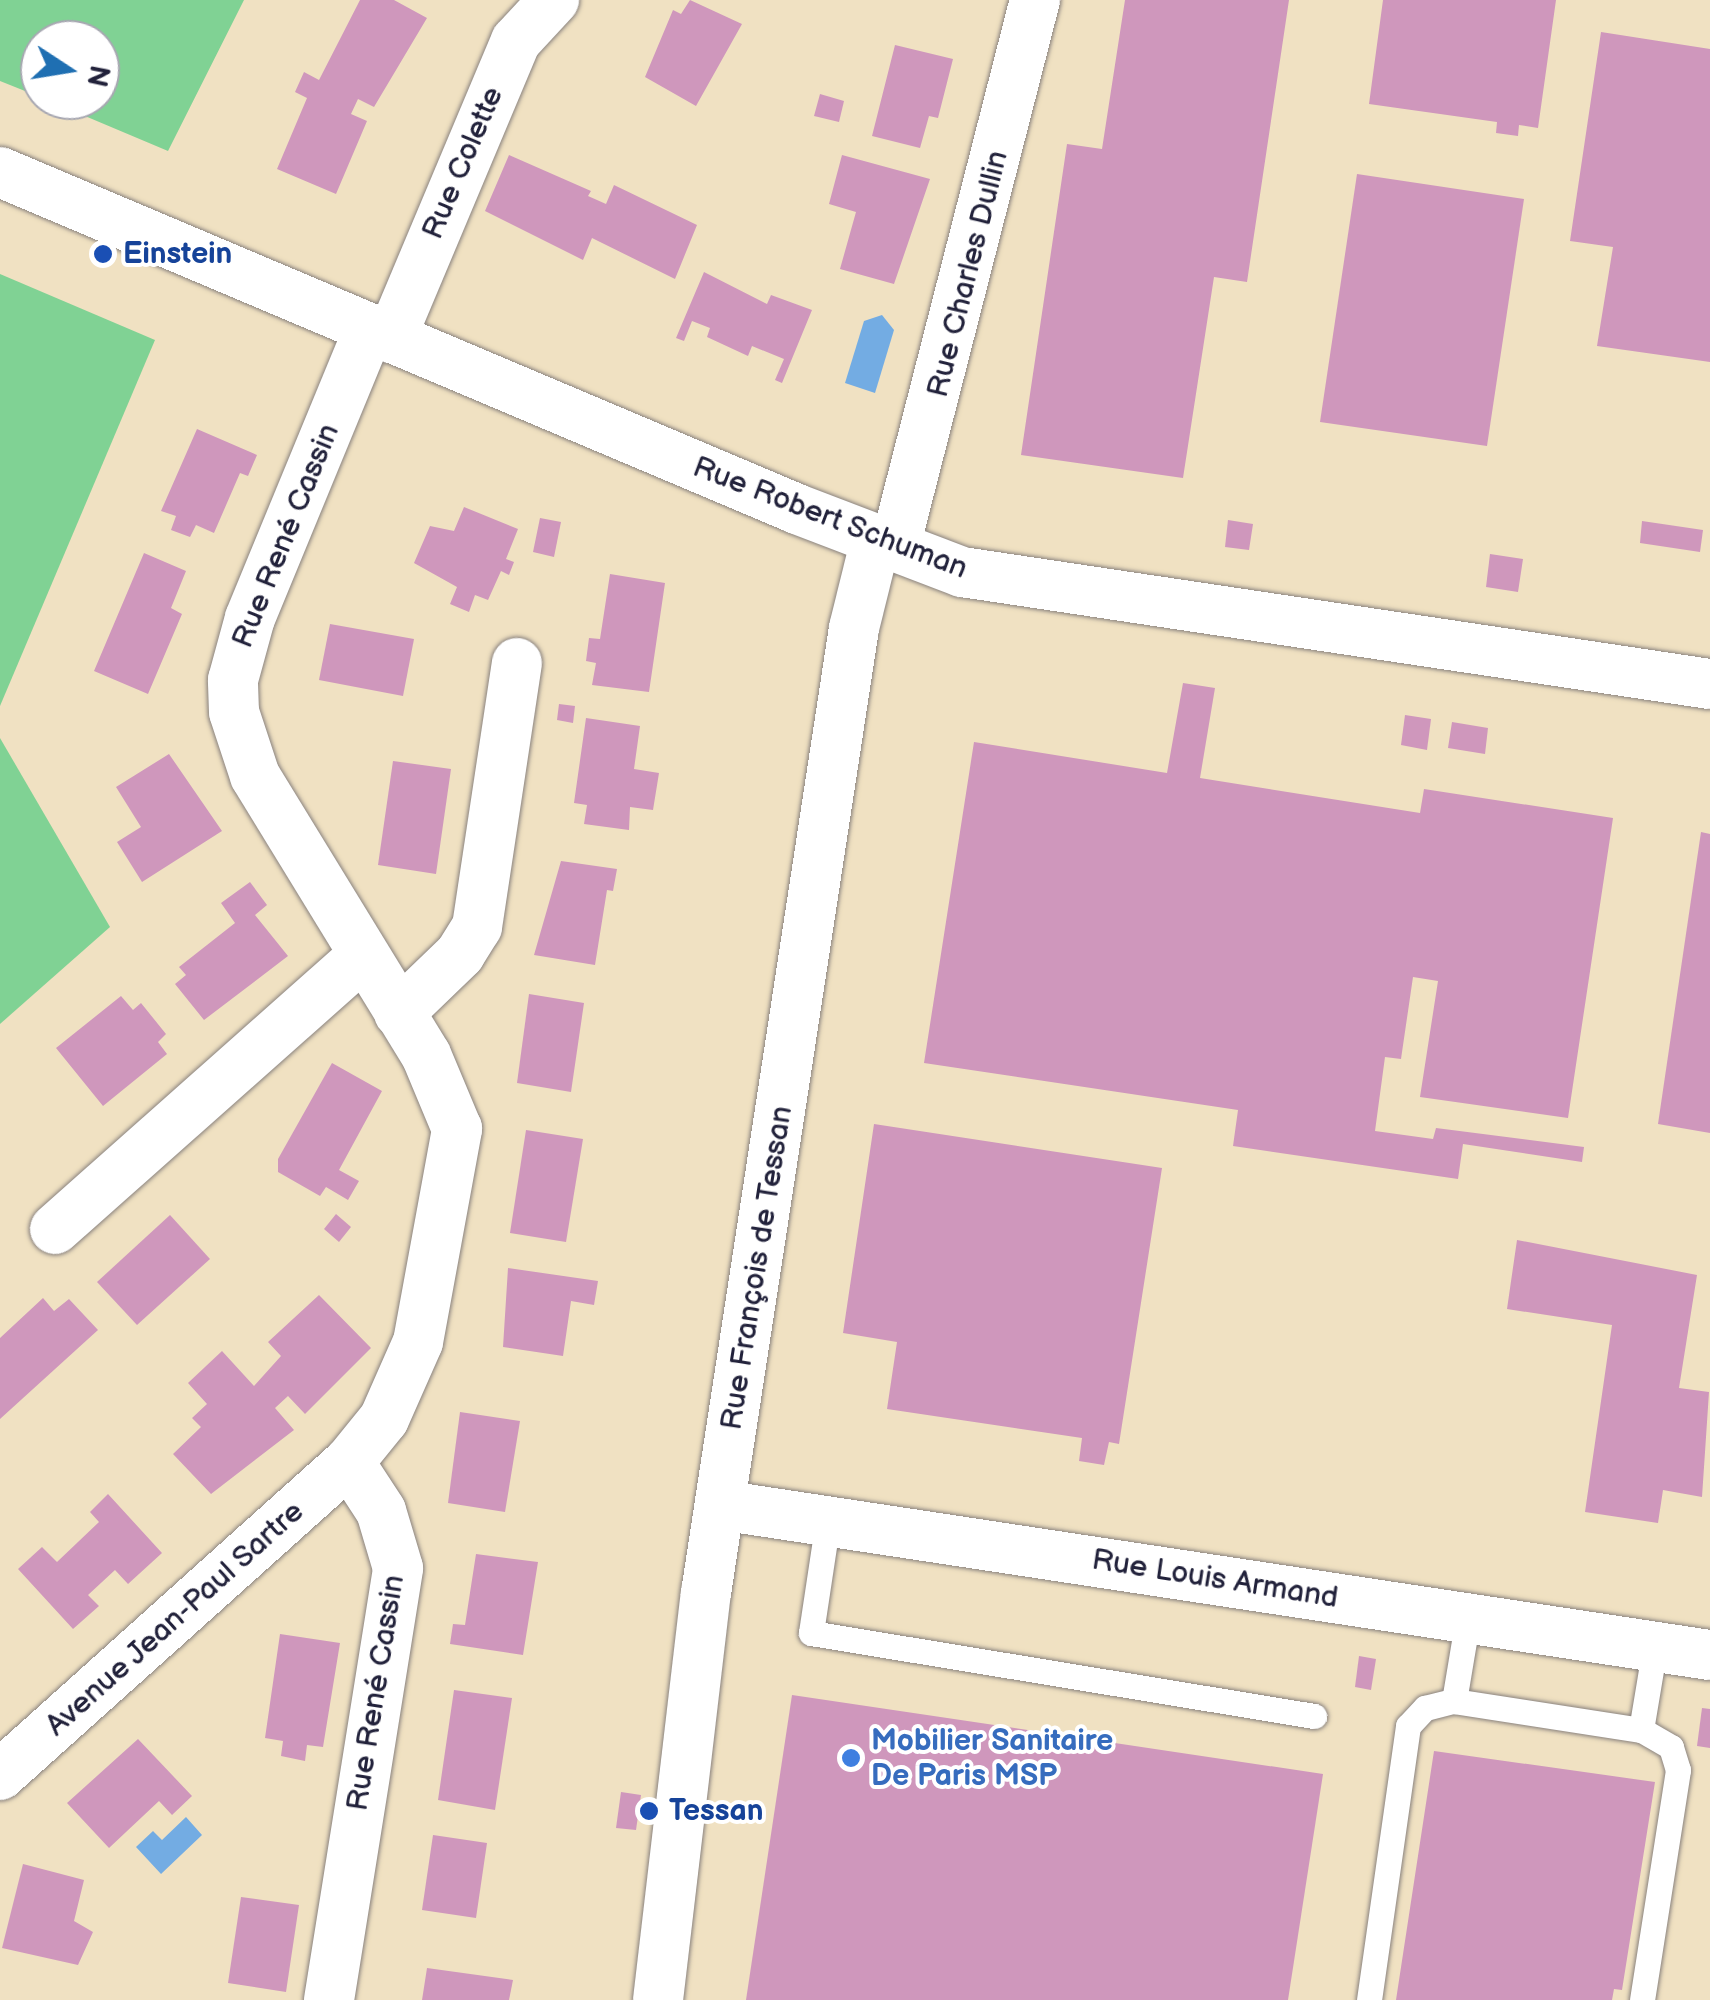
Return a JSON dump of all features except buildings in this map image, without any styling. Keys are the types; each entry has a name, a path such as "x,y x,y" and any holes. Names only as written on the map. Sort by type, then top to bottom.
{"street":[{"name":"Rue Colette","path":"380,334 516,40 554,0"},
{"name":"Rue Charles Dullin","path":"886,543 1035,0"},
{"name":"Rue Robert Schuman","path":"0,172 886,543 995,578 1710,684"},
{"name":"Rue René Cassin","path":"328,2000 398,1568 381,1511 349,1462 409,1373 457,1129 426,1055 255,776 234,712 232,680 250,618 380,334"},
{"name":"Rue François de Tessan","path":"658,2000 720,1505 854,628 886,543"},
{"path":"399,1013 460,954 477,927 517,664"},
{"path":"55,1229 363,956"},
{"name":"Avenue Jean-Paul Sartre","path":"0,1775 349,1462"},
{"name":"Rue Louis Armand","path":"720,1505 1710,1654"}],"lane":[{"path":"828,1520 811,1633 1314,1716"},
{"path":"1454,1701 1468,1617"},
{"path":"1641,1730 1655,1646"},
{"path":"1369,2000 1408,1726 1425,1708 1454,1701 1641,1730 1670,1746 1678,1770 1642,2000"}],"green space":[{"path":"0,0 244,0 168,151 94,120 120,120 120,20 20,20 20,89 0,81"},
{"path":"0,274 155,340 0,706"},
{"path":"0,738 110,927 0,1024"}],"water":[{"path":"882,315 894,330 875,393 845,383 864,321"},
{"path":"186,1817 202,1835 161,1874 136,1847 153,1831 162,1840"}],"place":[{"name":"Einstein","path":"103,254"},
{"name":"Mobilier Sanitaire De Paris MSP","path":"851,1758"},
{"name":"Tessan","path":"649,1811"}]}
